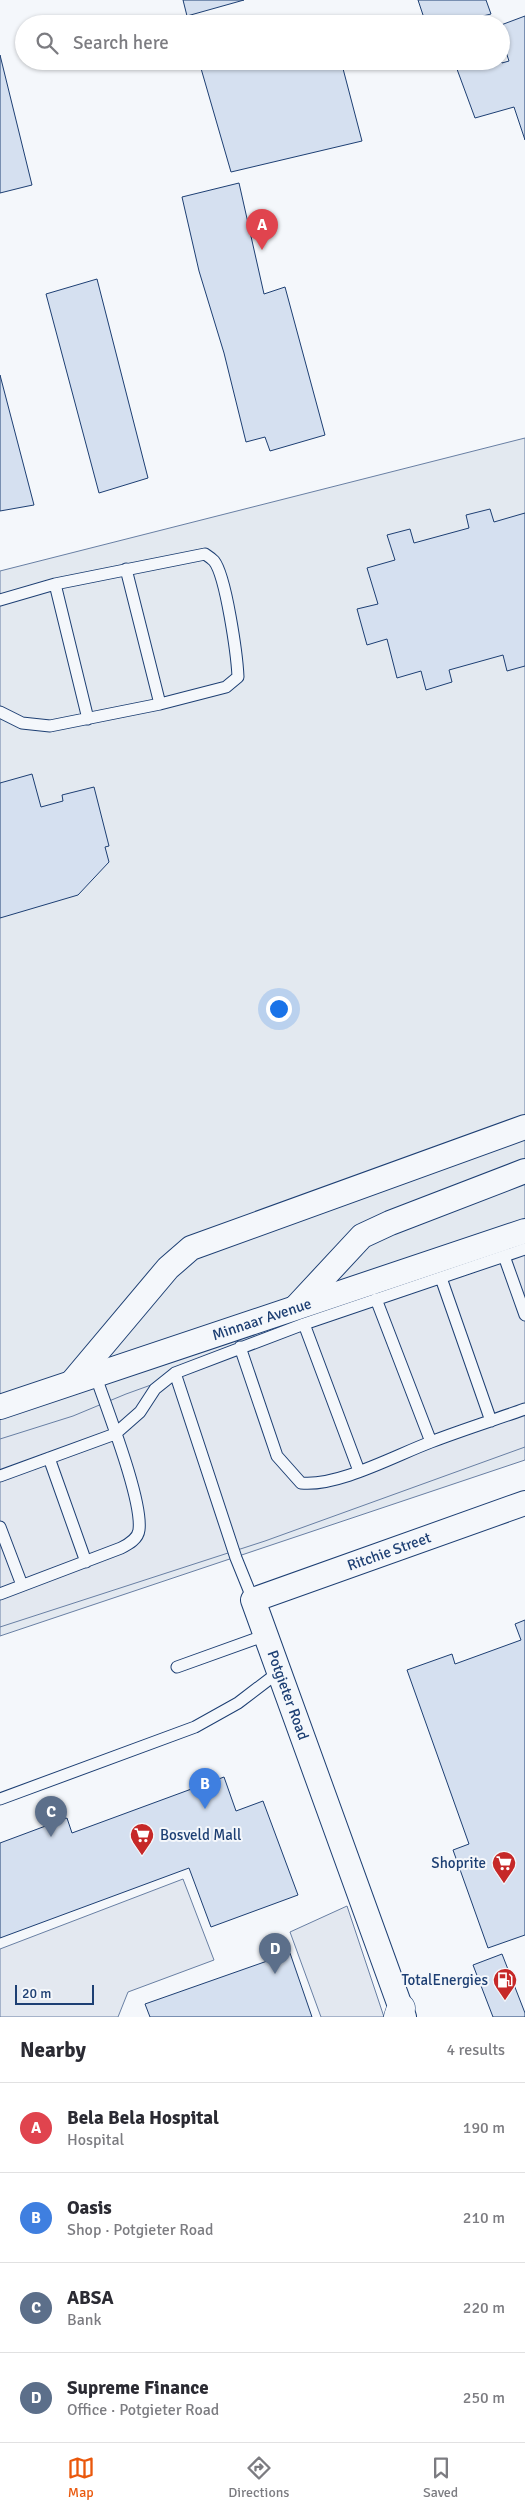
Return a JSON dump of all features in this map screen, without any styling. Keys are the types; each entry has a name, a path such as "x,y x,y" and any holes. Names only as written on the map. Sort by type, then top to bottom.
{"street":[{"path":"72,1383 168,1268 191,1248 525,1127"},
{"path":"299,1316 362,1236 390,1222 525,1170"},
{"name":"Minnaar Avenue","path":"0,1407 95,1374 299,1316 525,1231"},
{"name":"Ritchie Street","path":"253,1600 525,1503"},
{"name":"Potgieter Road","path":"253,1600 280,1671 401,2014"}],"lane":[{"path":"0,600 55,584 205,554 215,562 221,576 236,653 238,676 226,686 160,704 50,726 22,723 0,712"},
{"path":"126,569 160,704"},
{"path":"55,584 88,719"},
{"path":"0,1476 115,1434 140,1412 154,1388 175,1373 240,1347 299,1316 376,1299 525,1249"},
{"path":"504,1256 525,1315"},
{"path":"441,1278 491,1421"},
{"path":"376,1299 431,1442"},
{"path":"299,1316 359,1471"},
{"path":"240,1347 277,1456 286,1469 302,1483 316,1485 359,1471 431,1442 525,1409"},
{"name":"Potgieter Road","path":"175,1373 236,1558 253,1600"},
{"path":"0,1594 131,1543 139,1532 139,1514 95,1374"},
{"path":"50,1458 86,1562"},
{"path":"0,1527 22,1585"},
{"path":"177,1667 266,1635"},
{"path":"0,1799 195,1727 238,1703 280,1671"}],"shaded area":[{"path":"525,438 525,1460 0,1636 0,571"},
{"path":"525,1250 525,1447 265,1541 0,1627 0,1439 73,1416 126,1394"},
{"path":"183,1879 214,1960 128,1992 118,2017 0,2017 0,1949"},
{"path":"347,1906 384,2017 321,2017 290,1932"}],"building":[{"path":"183,0 244,0 191,15 187,15"},
{"path":"418,0 486,0 491,14 487,15 423,15"},
{"path":"525,16 525,140 514,107 475,118 457,70 510,70 510,22"},
{"path":"0,55 32,185 0,193"},
{"path":"201,70 343,70 362,141 231,172"},
{"path":"239,183 264,294 285,287 325,435 270,451 265,437 246,442 224,353 199,271 182,197"},
{"path":"97,279 148,478 99,493 46,294"},
{"path":"0,375 34,505 0,511"},
{"path":"490,509 494,522 525,513 525,666 507,671 503,655 449,670 452,682 426,690 421,671 397,678 387,639 367,645 357,609 378,604 367,568 395,560 387,535 410,529 414,543 469,528 466,515"},
{"path":"32,774 41,807 63,801 62,795 94,787 109,846 105,847 109,862 78,895 0,918 0,783"},
{"path":"525,1620 525,1935 488,1948 453,1850 469,1844 407,1670 452,1654 455,1664 521,1640 515,1624"},
{"name":"Bosveld Mall","path":"224,1777 236,1811 263,1801 298,1895 211,1927 189,1868 0,1938 0,1843 67,1818 72,1833"},
{"path":"290,1953 312,2017 150,2017 145,2004"},
{"path":"502,1954 525,2017 493,2017 473,1965"}],"place":[{"name":"Bela Bela Hospital","path":"262,250"},
{"name":"Oasis","path":"205,1809"},
{"name":"ABSA","path":"51,1837"},
{"name":"Bosveld Mall","path":"142,1856"},
{"name":"Shoprite","path":"504,1884"},
{"name":"Supreme Finance","path":"275,1974"},
{"name":"TotalEnergies","path":"505,2001"}]}
